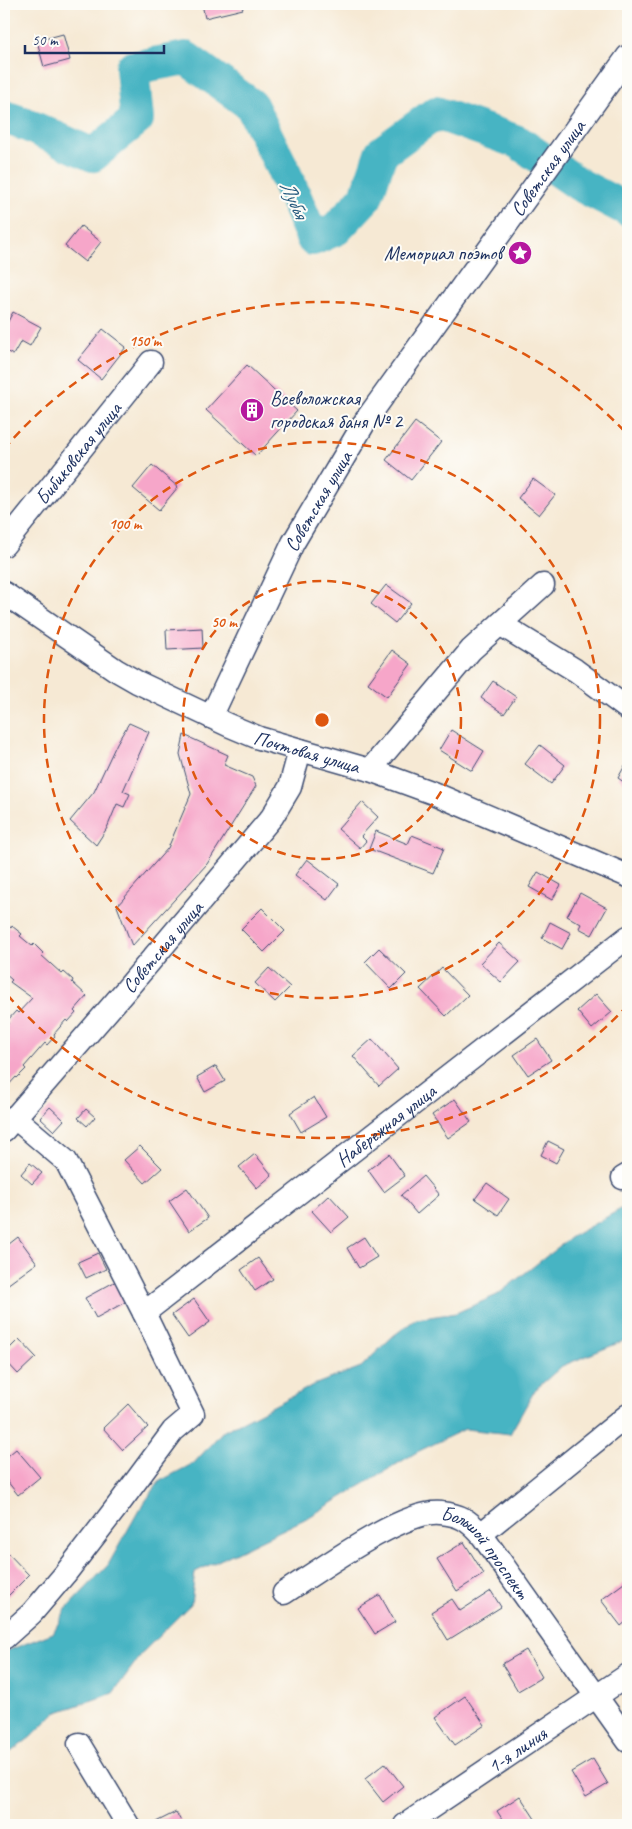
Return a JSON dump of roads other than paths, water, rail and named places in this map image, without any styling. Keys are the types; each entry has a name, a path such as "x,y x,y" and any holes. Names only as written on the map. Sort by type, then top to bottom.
{"street":[{"name":"Советская улица","path":"211,717 293,543 366,420 628,56"},
{"name":"Бибиковская улица","path":"4,545 151,362"},
{"path":"370,770 471,650 543,585"},
{"name":"Почтовая улица","path":"4,593 116,670 211,717 259,738 370,770 433,793 628,876"},
{"path":"500,624 575,670 628,709"},
{"name":"Советская улица","path":"9,1124 272,817 290,787 300,750"},
{"name":"Набережная улица","path":"144,1313 628,937"},
{"path":"4,1638 32,1613 65,1574 173,1431 193,1414 144,1313 66,1161 9,1124"},
{"path":"480,1534 628,1415"},
{"name":"Большой проспект","path":"284,1593 384,1530 420,1516 440,1512 468,1521 480,1534 595,1698 628,1741"},
{"name":"1-я линия","path":"405,1825 628,1675"},
{"path":"79,1744 128,1825"}],"water":[{"path":"628,1205 628,1339 562,1366 535,1390 510,1434 465,1429 417,1452 309,1517 195,1572 191,1604 143,1652 113,1693 55,1713 31,1737 4,1757 4,1652 53,1633 66,1609 108,1565 139,1510 160,1481 194,1463 222,1432 316,1384 361,1367 393,1336 416,1319 456,1313 497,1295 571,1237"}],"waterway":[{"name":"Лубья","path":"4,117 25,124 93,155 137,119 132,68 186,58 251,105 282,167 313,239 336,229 366,197 381,153 436,113 518,142 580,185 628,210"}],"place":[{"name":"Мемориал поэтов","path":"520,253"},
{"name":"Всеволожская городская баня № 2","path":"252,410"}]}
